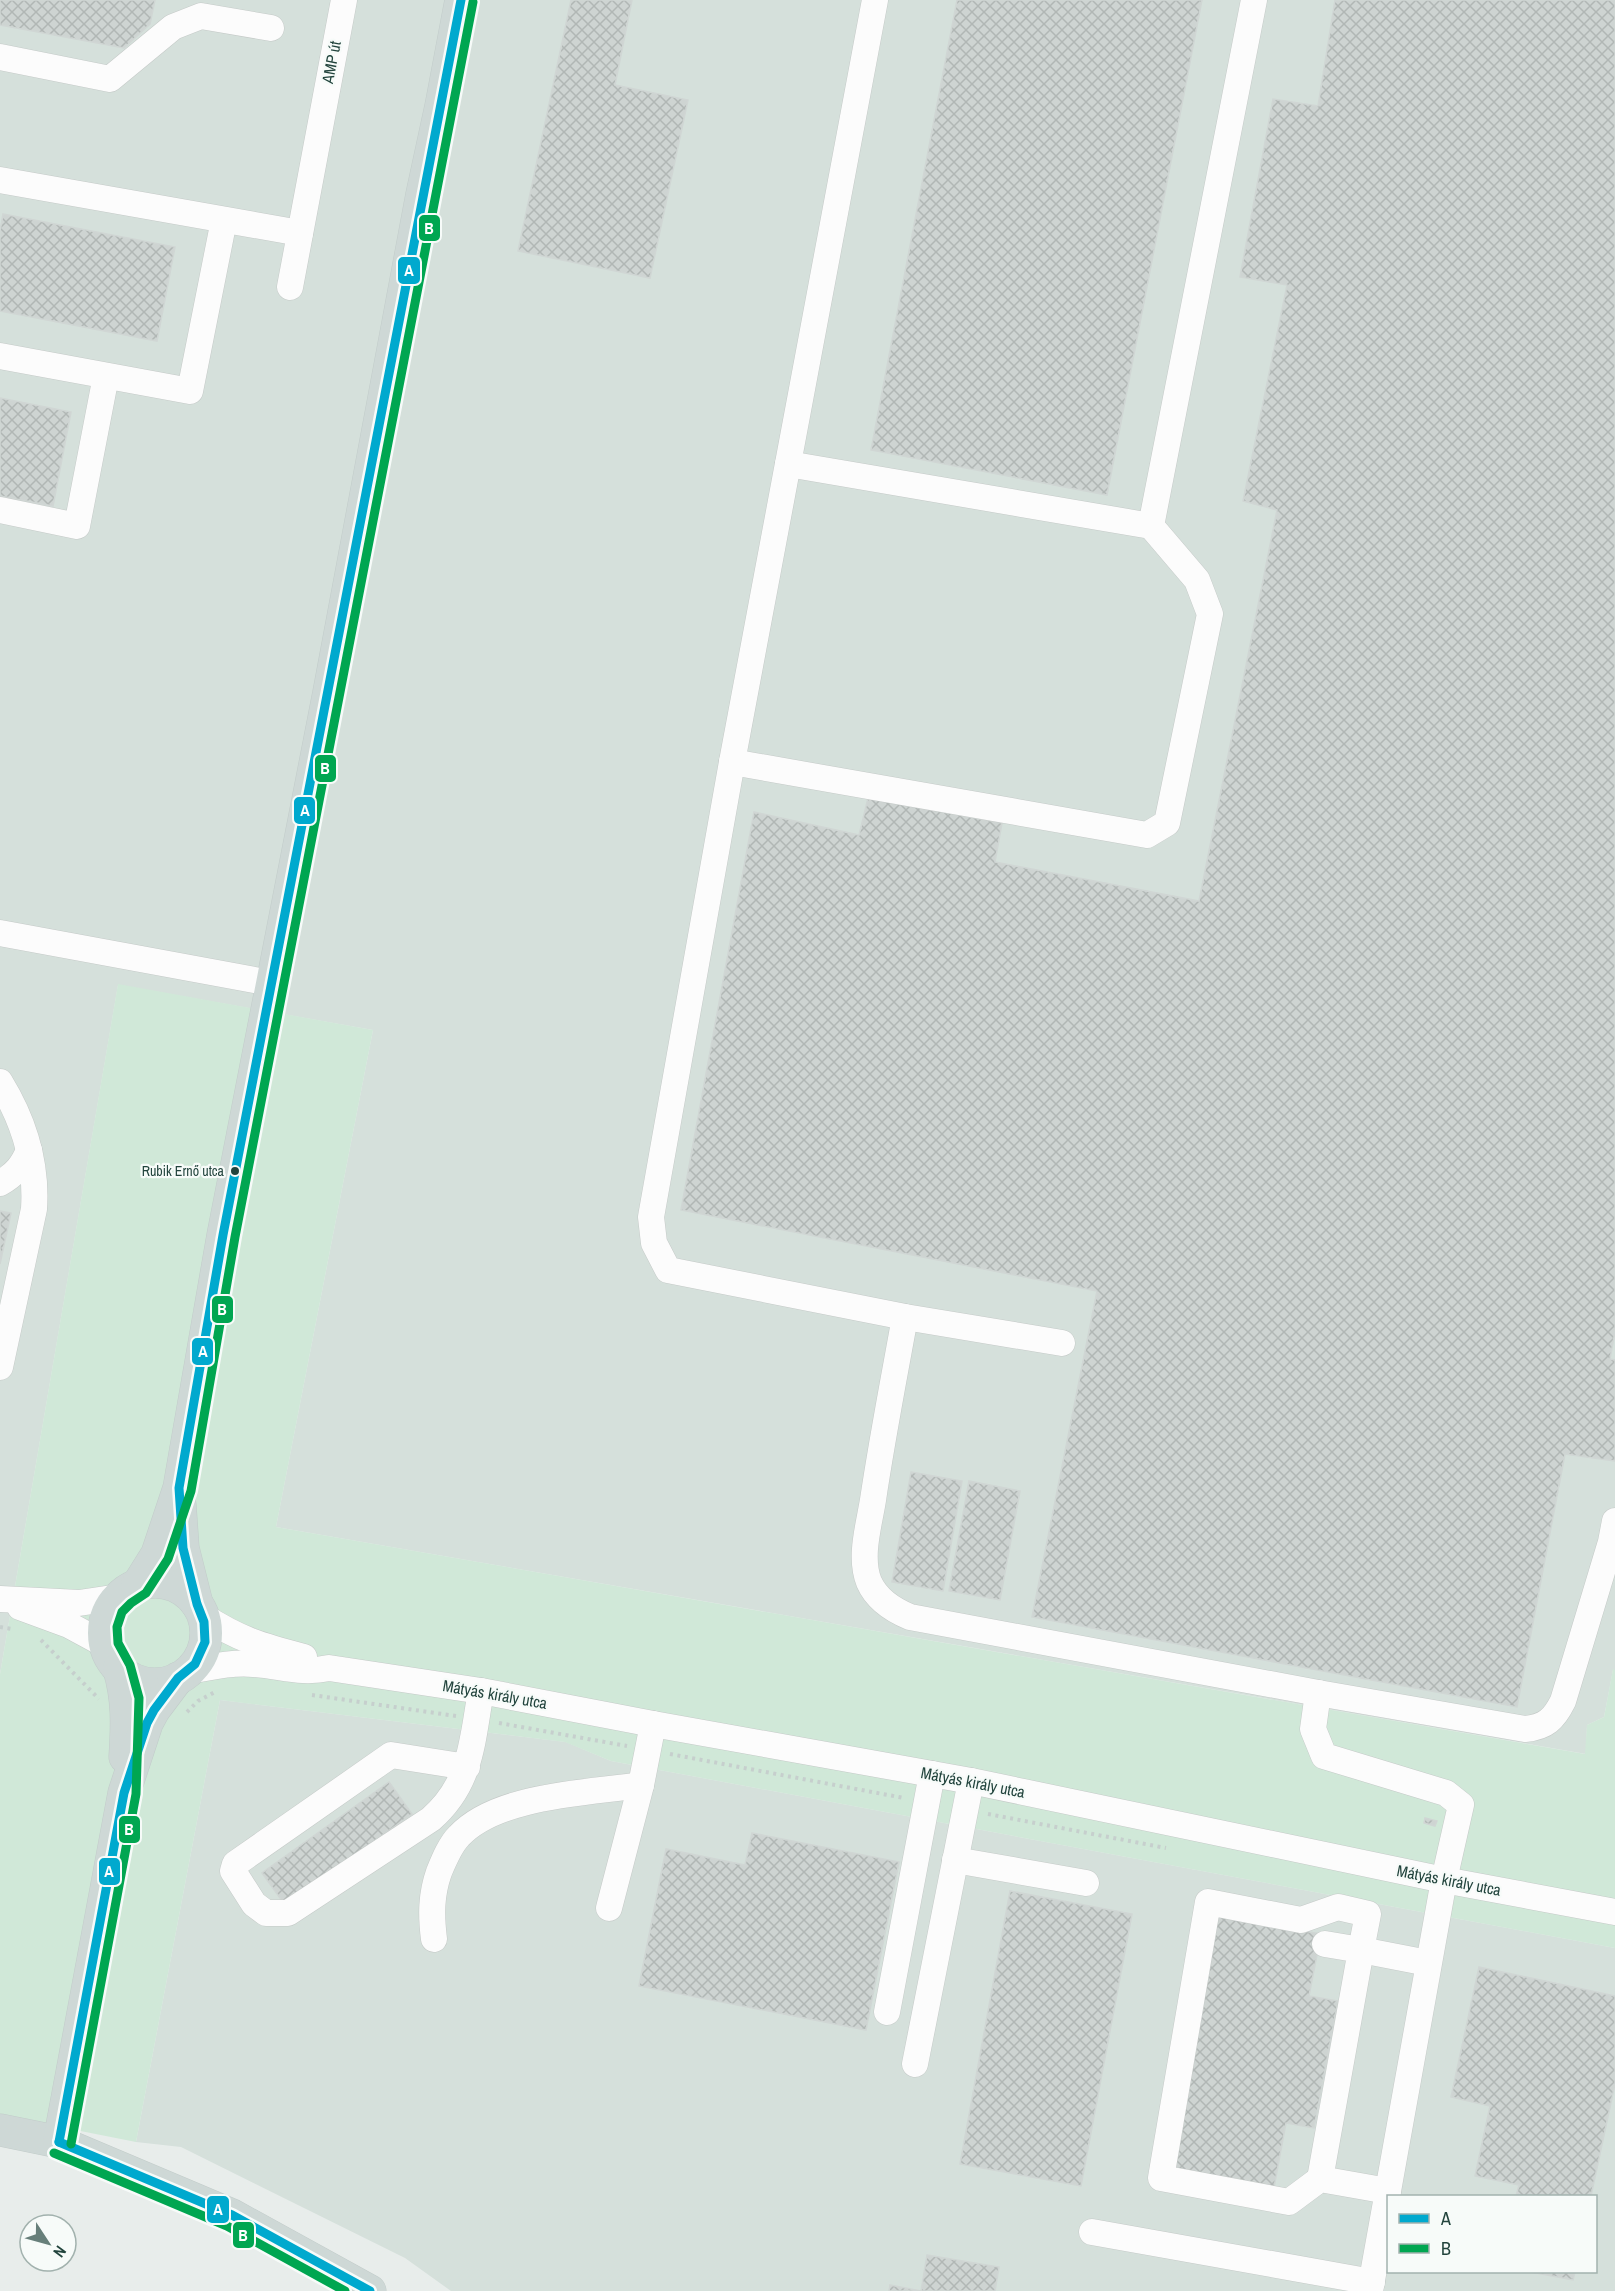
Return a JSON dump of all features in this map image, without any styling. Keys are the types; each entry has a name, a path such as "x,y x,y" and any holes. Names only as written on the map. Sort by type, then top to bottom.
{"main road":[{"path":"138,1718 127,1699 104,1635 106,1618 157,1554 179,1488 223,1235 461,0"},
{"path":"59,2142 138,1718 200,1657 204,1647 206,1628 183,1548 179,1488"},
{"path":"128,1592 153,1582 169,1584 184,1591 200,1610"},
{"path":"112,1657 131,1678 145,1683 161,1684 183,1675"},
{"path":"0,2130 59,2142 232,2215 370,2291"}],"street":[{"name":"AMP út","path":"290,287 344,0"},
{"path":"875,0 732,762 651,1217 654,1243 668,1269 905,1317 1062,1343"},
{"path":"1151,526 1254,0"},
{"path":"0,57 110,79 173,27 201,16 271,28"},
{"path":"0,180 300,233"},
{"path":"0,356 190,391 224,220"},
{"path":"0,510 77,526 106,376"},
{"path":"732,762 1147,835 1167,822 1210,614 1197,580 1151,526 788,464"},
{"path":"0,933 271,983"},
{"path":"0,1367 33,1209 35,1189 29,1150 4,1095"},
{"path":"0,1183 17,1171 29,1150"},
{"path":"905,1317 865,1554 869,1582 884,1602 910,1617 1318,1693 1525,1729 1539,1728 1548,1723 1563,1701 1611,1542 1615,1521"},
{"path":"0,1599 79,1603 128,1592"},
{"path":"0,1599 69,1626 112,1657"},
{"name":"Mátyás király utca","path":"200,1610 232,1635 258,1645 313,1659 329,1668"},
{"name":"Mátyás király utca","path":"183,1675 229,1664 253,1664 311,1672 329,1668 481,1690 653,1724 971,1781 1444,1880 1615,1912"},
{"path":"467,1767 391,1755 235,1864 233,1871 254,1904 266,1913 288,1912 430,1819 453,1795 467,1767 481,1690"},
{"path":"1318,1693 1313,1729 1324,1756 1446,1793 1461,1805 1428,1963 1387,2195"},
{"path":"609,1908 641,1785 653,1724"},
{"path":"886,2012 932,1774"},
{"path":"915,2064 971,1781"},
{"path":"434,1939 431,1901 436,1883 449,1850 458,1837 471,1825 505,1808 530,1801 641,1785"},
{"path":"955,1860 1086,1883"},
{"path":"1208,1902 1301,1920 1338,1907 1368,1914 1361,1950 1320,2179 1289,2202 1161,2178 1208,1902"},
{"path":"1324,1944 1428,1963"},
{"path":"1320,2179 1388,2191"},
{"path":"1092,2232 1371,2287 1387,2197"}],"path":[{"path":"0,1627 15,1630"},
{"path":"32,1636 41,1639 114,1714 175,1725 198,1701 223,1687"},
{"path":"301,1693 476,1718 926,1803"},
{"path":"965,1809 1174,1849"}],"shaded area":[{"path":"0,0 1615,0 1615,1670 1613,1670 1604,1717 1587,1725 1586,1754 276,1527 373,1030 118,985 0,1674"},
{"path":"220,1700 566,1742 611,1761 1615,1948 1615,2291 451,2291 405,2258 181,2147 136,2142"}],"green space":[{"path":"118,984 373,1030 276,1527 1585,1754 1587,1725 1604,1717 1613,1669 1615,1670 1615,1948 611,1761 565,1742 220,1700 136,2142 0,2115 0,1674"}],"building":[{"path":"0,0 155,0 150,24 124,48 0,25"},
{"path":"571,0 632,0 615,85 688,100 650,278 518,251"},
{"path":"957,0 1202,0 1107,495 871,450"},
{"path":"1335,0 1615,0 1615,1332 1610,1359 1615,1360 1615,1461 1565,1454 1517,1707 1032,1617 1097,1291 681,1210 754,812 859,835 868,798 1002,823 995,862 1199,901 1277,510 1243,501 1287,285 1240,277 1273,99 1318,106"},
{"path":"3,214 175,247 157,341 0,311 0,231"},
{"path":"0,398 71,412 53,506 0,496"},
{"path":"0,1211 11,1213 0,1264"},
{"path":"911,1472 962,1481 943,1591 892,1582"},
{"path":"969,1481 1020,1491 1000,1600 949,1591"},
{"path":"389,1782 412,1814 285,1905 262,1873"},
{"path":"1425,1818 1437,1821 1435,1826 1424,1823"},
{"path":"752,1833 899,1862 866,2030 639,1986 666,1849 745,1865"},
{"path":"1010,1891 1132,1914 1081,2186 960,2164"},
{"path":"1216,1915 1321,1934 1309,1996 1338,2001 1314,2128 1286,2123 1273,2193 1168,2174"},
{"path":"1479,1967 1615,1996 1615,2084 1591,2195 1516,2195 1519,2185 1475,2176 1490,2106 1451,2097"},
{"path":"927,2255 999,2267 995,2291 921,2291"},
{"path":"1536,2273 1575,2273 1573,2280"},
{"path":"890,2285 921,2291 889,2291"}],"transit line":[{"name":"A","path":"59,2142 124,1793 147,1723 178,1678 195,1664 205,1642 204,1622 197,1604 183,1548 179,1488 223,1235 461,0"},
{"name":"B","path":"71,2144 136,1794 139,1698 130,1665 118,1643 117,1627 122,1612 146,1593 168,1559 191,1491 235,1237 473,2"},
{"name":"A","path":"59,2142 232,2215 370,2291"},
{"name":"B","path":"54,2153 227,2226 345,2291"}],"place":[{"name":"Rubik Ernő utca","path":"235,1171"}]}
